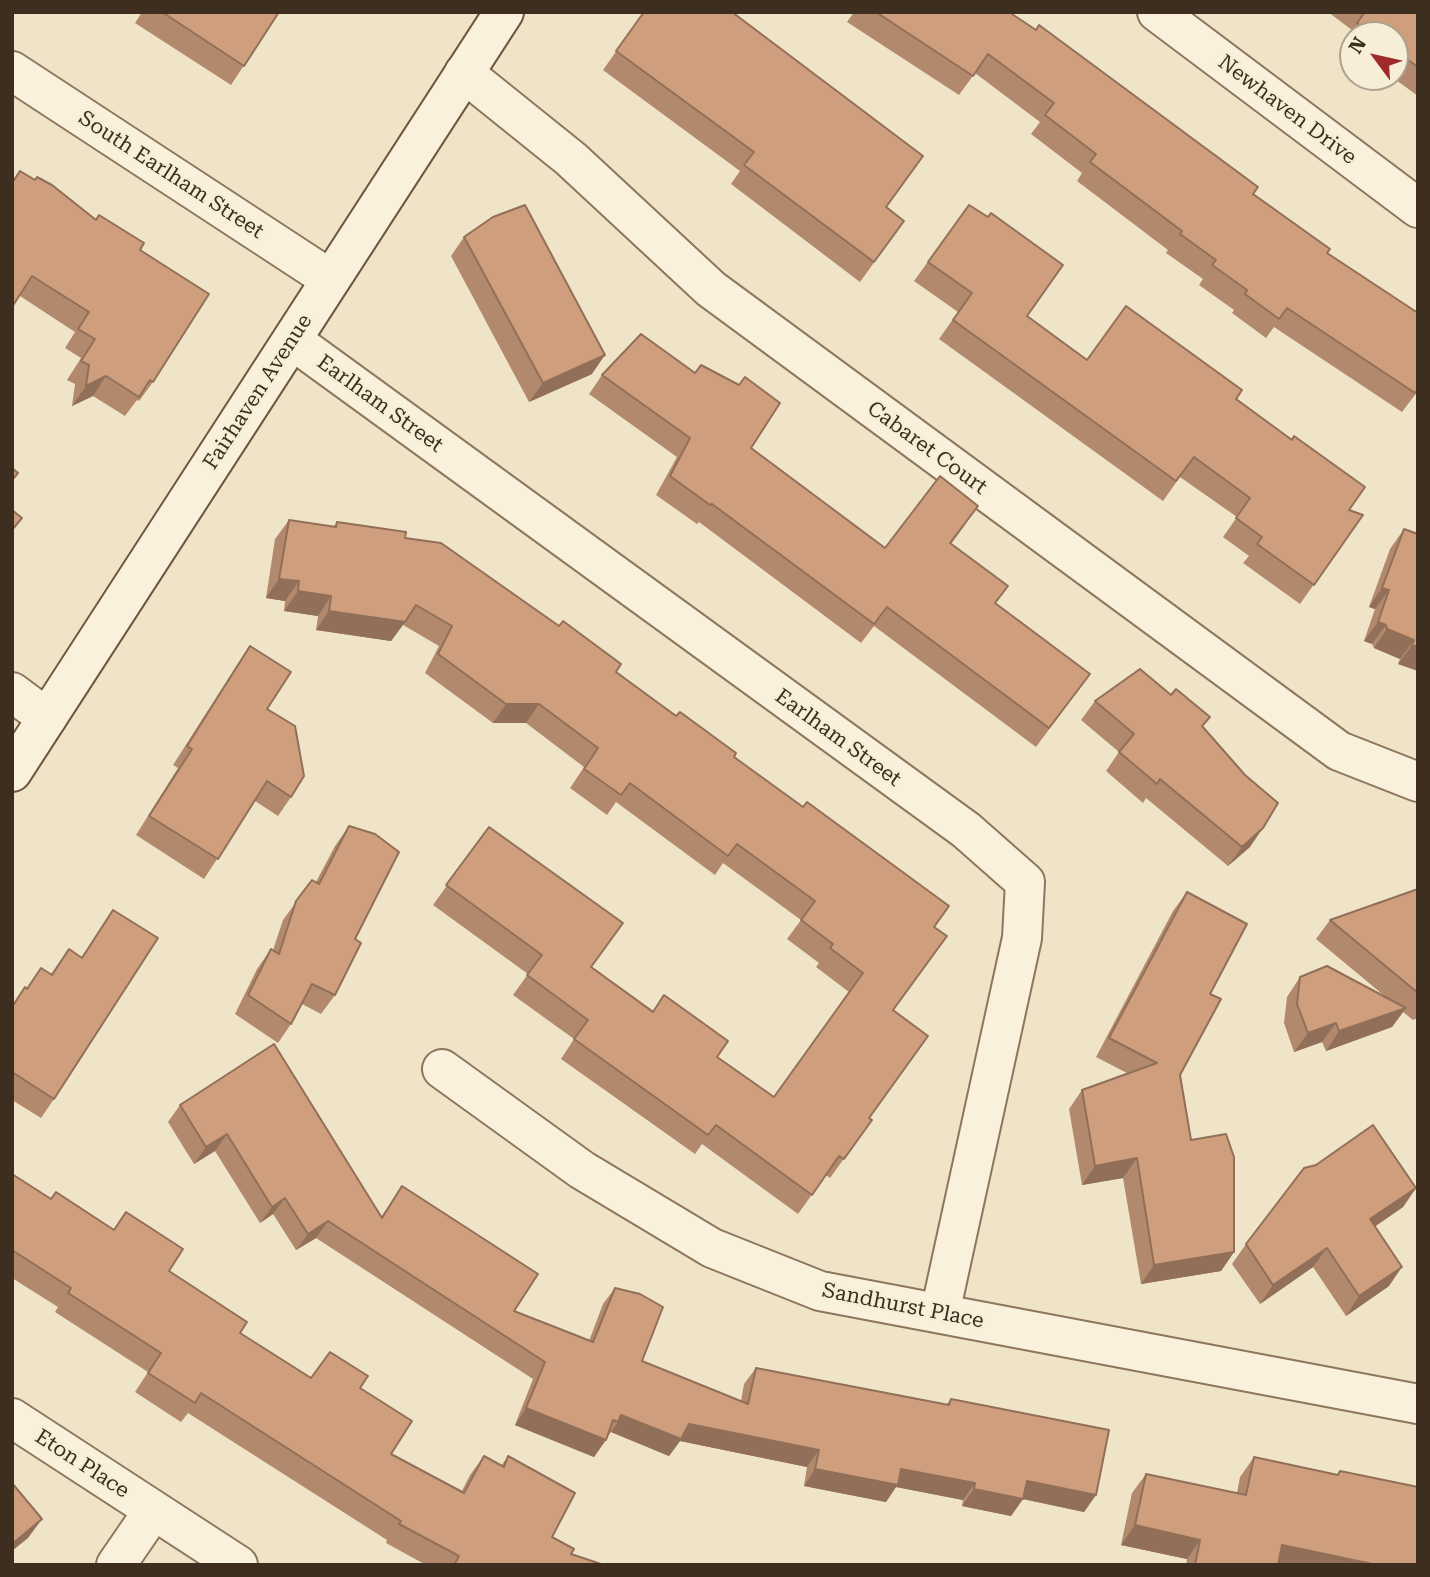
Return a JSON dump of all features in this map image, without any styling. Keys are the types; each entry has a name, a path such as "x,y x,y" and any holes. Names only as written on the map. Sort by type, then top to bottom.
{"street":[{"name":"Fairhaven Avenue","path":"12,772 503,12"},
{"name":"Newhaven Drive","path":"1157,12 1418,208"},
{"name":"South Earlham Street","path":"12,71 330,279"},
{"name":"Cabaret Court","path":"464,73 571,159 711,289 1339,751 1418,782"},
{"name":"Earlham Street","path":"292,340 966,830 1025,882 1022,939 940,1313"},
{"path":"12,692 47,718"},
{"name":"Sandhurst Place","path":"442,1069 582,1170 712,1248 820,1291 1418,1404"},
{"name":"Eton Place","path":"12,1418 238,1565"},
{"name":"Eton Place","path":"116,1565 153,1511"}],"building":[{"path":"162,12 279,12 244,66"},
{"path":"644,12 732,12 923,156 886,207 904,221 874,262 744,165 754,152 616,51"},
{"path":"876,12 1009,12 1036,30 1039,25 1258,187 1253,194 1330,249 1327,253 1418,313 1418,389 1415,393 1287,308 1279,319 1245,294 1247,290 1212,265 1216,260 1180,234 1182,231 1090,162 1096,154 1045,115 1054,103 988,54 973,76"},
{"path":"1365,12 1418,12 1418,67 1409,61 1409,21 1358,21"},
{"path":"20,171 35,180 37,177 52,185 96,220 99,215 144,243 140,250 209,294 153,382 150,380 139,397 106,376 86,386 89,365 81,361 95,339 78,329 89,312 32,276 12,307 12,183"},
{"path":"525,205 605,355 543,383 464,237 493,217"},
{"path":"969,205 988,217 991,213 1063,265 1027,316 1087,360 1126,306 1242,390 1236,399 1292,440 1294,436 1365,487 1349,510 1363,515 1314,585 1257,544 1262,537 1236,518 1250,498 1194,457 1176,481 953,320 972,293 928,262"},
{"path":"641,334 695,373 701,365 739,385 745,377 780,403 751,448 885,548 940,476 978,506 950,543 1008,586 995,603 1090,674 1049,728 887,607 874,624 670,476 690,438 602,375"},
{"path":"12,468 18,473 12,480"},
{"path":"12,510 22,518 12,530"},
{"path":"289,520 336,527 337,522 406,532 405,538 441,543 559,626 563,621 621,664 616,672 676,716 680,712 736,753 734,757 803,807 807,802 949,906 934,927 947,936 893,1010 928,1036 869,1118 872,1120 844,1159 839,1156 812,1195 716,1125 708,1135 574,1039 588,1020 527,975 542,955 446,885 489,827 623,923 591,967 653,1012 664,995 728,1041 717,1057 774,1097 863,973 830,948 833,944 801,920 815,901 737,844 728,856 630,783 621,795 584,769 598,748 539,704 506,704 438,654 452,626 416,605 405,622 329,611 331,596 298,591 299,581 279,579"},
{"path":"1404,529 1418,534 1418,647 1412,645 1414,640 1387,629 1386,625 1378,622 1389,590 1382,588"},
{"path":"250,646 291,672 267,709 295,726 304,776 291,797 267,781 218,859 149,816 192,749 187,746"},
{"path":"1140,669 1171,695 1176,689 1210,717 1202,726 1245,775 1278,803 1263,828 1242,847 1160,779 1157,784 1119,752 1134,734 1095,701"},
{"path":"349,826 375,834 399,852 355,939 361,943 335,995 312,984 291,1024 248,995 271,949 279,954 296,901 312,880 319,884"},
{"path":"1418,889 1418,993 1330,920"},
{"path":"1187,892 1247,924 1210,994 1221,999 1180,1075 1191,1140 1226,1134 1234,1157 1234,1252 1154,1265 1137,1158 1095,1166 1082,1090 1157,1063 1109,1038"},
{"path":"113,910 158,938 54,1099 12,1072 12,1007 41,968 52,975 69,949 82,958"},
{"path":"1327,966 1406,1008 1339,1031 1336,1023 1308,1033 1297,1004 1300,977"},
{"path":"274,1044 382,1218 402,1186 538,1274 514,1311 593,1342 615,1288 640,1294 663,1307 642,1361 748,1404 756,1368 949,1405 951,1399 1109,1430 1096,1495 1027,1481 1023,1499 974,1489 975,1483 901,1469 898,1485 815,1469 819,1450 689,1424 681,1439 621,1415 618,1422 613,1420 606,1440 526,1408 545,1362 328,1221 308,1234 285,1198 272,1207 227,1134 206,1147 180,1105"},
{"path":"1373,1125 1416,1188 1370,1219 1402,1267 1359,1296 1327,1248 1273,1285 1246,1244 1304,1168 1316,1165"},
{"path":"12,1174 51,1199 56,1192 114,1230 126,1212 183,1249 169,1271 247,1322 240,1333 311,1378 330,1352 368,1376 360,1388 412,1421 391,1454 464,1493 484,1456 504,1467 508,1456 575,1493 552,1537 574,1549 571,1554 604,1565 454,1565 459,1556 399,1524 401,1521 201,1393 195,1403 148,1373 161,1353 68,1293 71,1288 12,1250"},
{"path":"1254,1457 1338,1475 1340,1471 1418,1487 1418,1565 1377,1565 1282,1545 1278,1565 1195,1565 1200,1540 1135,1525 1146,1474 1246,1495"},
{"path":"12,1483 42,1519 12,1544"}]}
